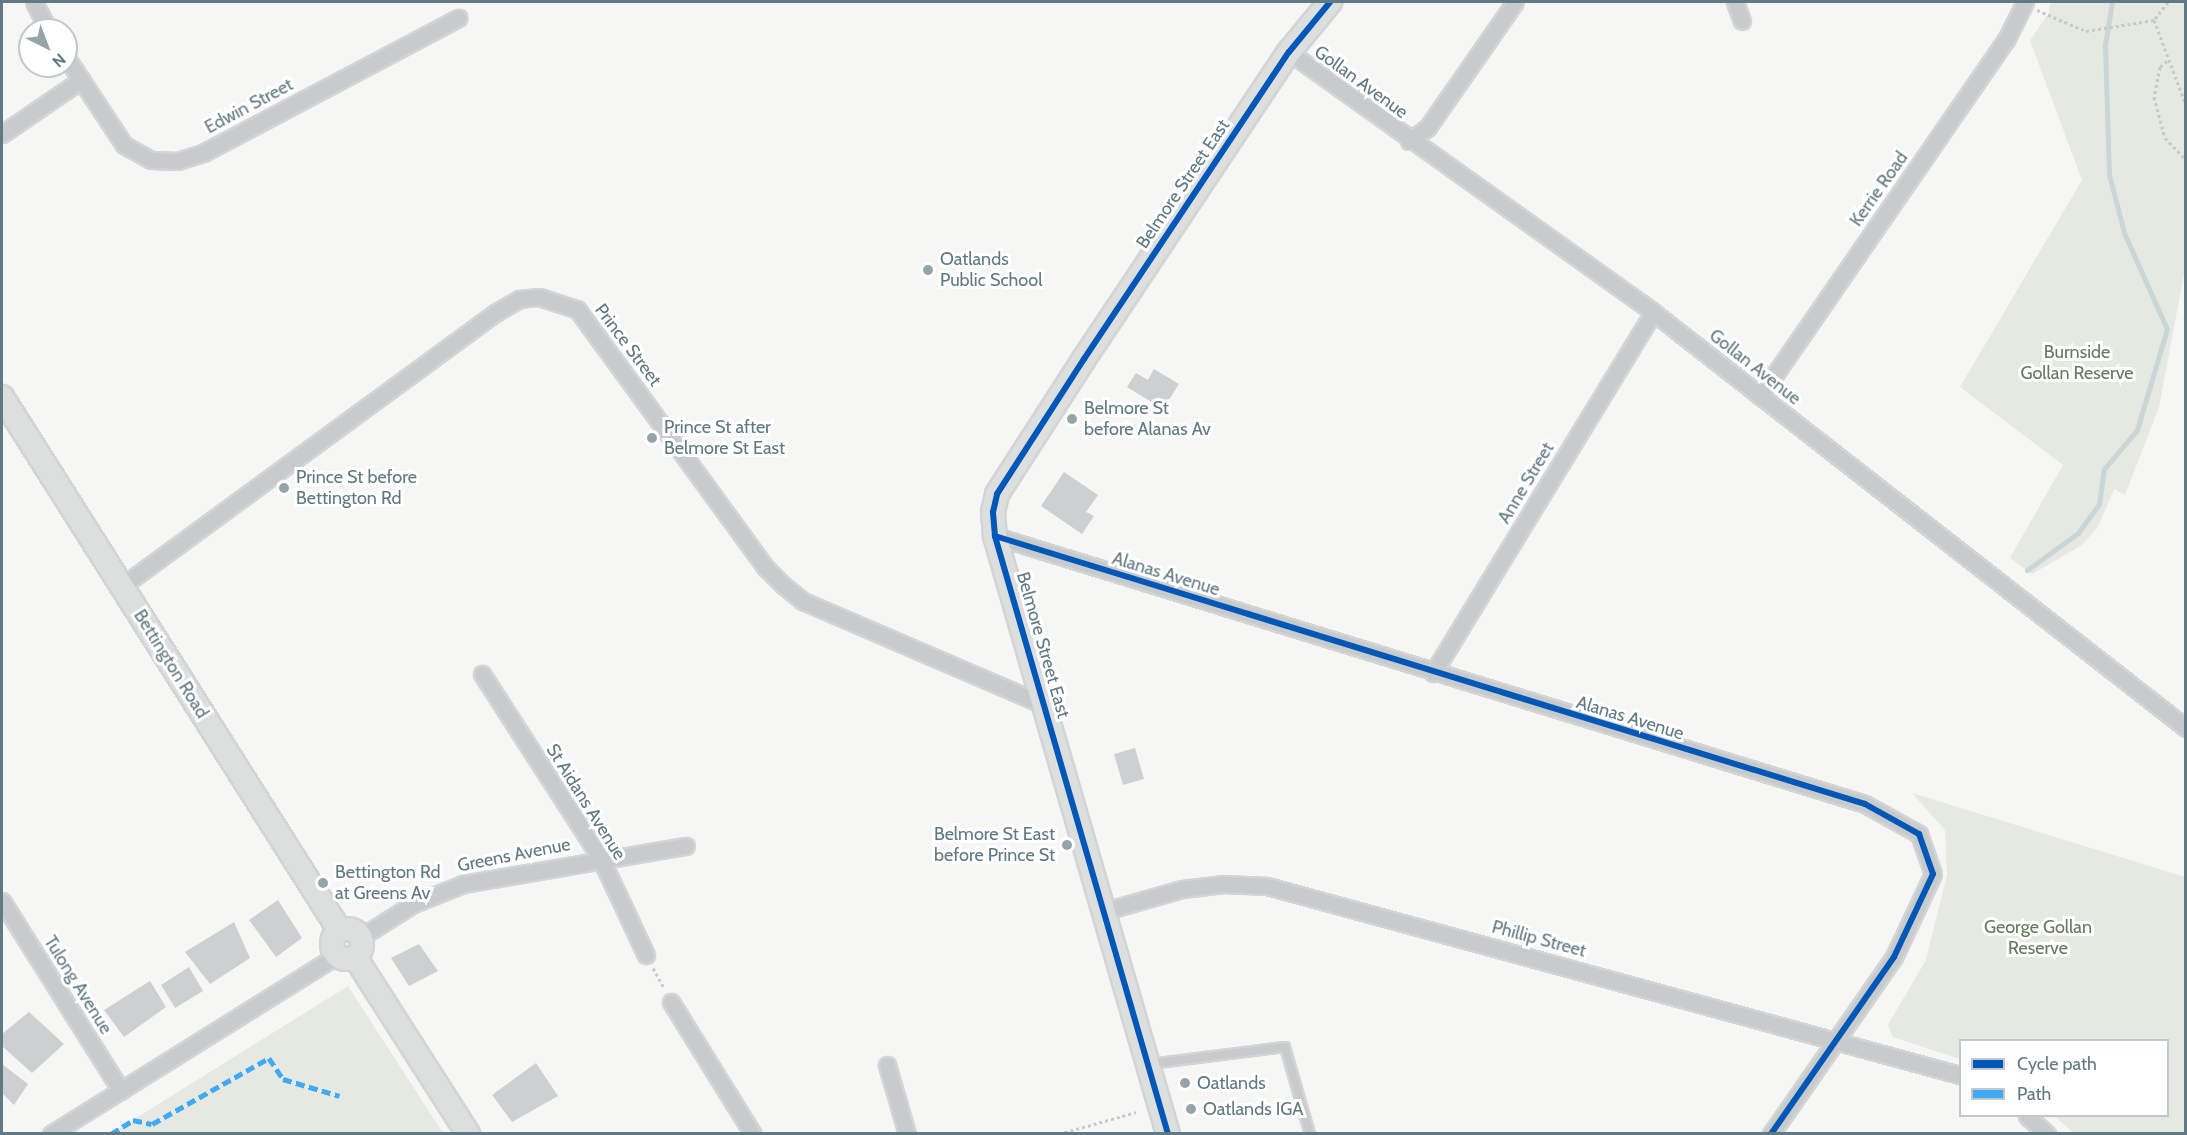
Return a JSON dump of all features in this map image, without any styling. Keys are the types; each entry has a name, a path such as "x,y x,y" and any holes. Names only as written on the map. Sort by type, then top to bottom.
{"street":[{"path":"34,2 42,18"},
{"name":"Belmore Street East","path":"1168,1134 995,536 997,494 1289,52 1330,2"},
{"path":"1409,141 1428,127 1515,2"},
{"path":"1735,2 1742,21"},
{"name":"Kerrie Road","path":"1761,396 2006,40 2025,3"},
{"name":"Edwin Street","path":"78,75 131,151 151,160 177,161 203,153 458,18"},
{"name":"Gollan Avenue","path":"1289,52 1409,141 1653,312 2186,728"},
{"path":"2,134 81,80"},
{"name":"Prince Street","path":"122,586 495,313 519,299 539,297 577,309 766,568 803,601 1045,705"},
{"name":"Anne Street","path":"1433,673 1653,312"},
{"name":"Bettington Road","path":"2,397 468,1134"},
{"name":"Alanas Avenue","path":"995,536 1433,673 1865,804 1920,834 1933,873 1894,957 1771,1134"},
{"name":"St Aidans Avenue","path":"482,674 600,859 646,956"},
{"name":"Greens Avenue","path":"51,1134 413,904 463,884 686,846"},
{"name":"Phillip Street","path":"1105,911 1182,890 1224,884 1267,886 1959,1075"},
{"name":"Tulong Avenue","path":"2,901 121,1091"},
{"path":"671,1002 753,1134"},
{"path":"887,1065 907,1134"},
{"path":"2028,1117 2047,1134"}],"lane":[{"path":"1148,1064 1285,1047 1310,1134"}],"path":[{"path":"2025,3 2086,31 2154,20 2168,2"},
{"path":"2154,20 2167,61 2186,105"},
{"path":"2167,61 2160,67 2154,98 2165,138 2186,160"},
{"path":"646,956 671,1002"},
{"path":"1059,1134 1136,1112"}],"green space":[{"name":"Burnside Gollan Reserve","path":"2050,2 2185,2 2186,263 2159,407 2125,495 2114,489 2098,527 2082,545 2032,574 2010,558 2063,465 1960,387 2082,180 2030,40 2049,13"},
{"name":"George Gollan Reserve","path":"1912,793 2185,877 2185,1133 2074,1133 2055,1117 2169,1117 2169,1039 1959,1039 1959,1059 1893,1037 1888,1025 1926,960 1947,875 1945,830"},
{"path":"348,986 443,1133 111,1133 133,1120"}],"building":[{"path":"1154,369 1179,384 1163,409 1127,387 1136,373 1148,380"},
{"path":"1064,472 1098,495 1086,512 1094,516 1082,534 1041,506"},
{"path":"1135,748 1144,779 1123,785 1114,754"},
{"path":"278,900 302,938 276,957 249,920"},
{"path":"234,922 250,958 210,984 185,952"},
{"path":"419,944 438,971 409,986 391,958"},
{"path":"189,967 203,991 175,1008 161,985"},
{"path":"150,981 166,1007 124,1037 104,1010"},
{"path":"29,1012 64,1044 32,1073 2,1046 2,1034"},
{"path":"536,1063 558,1096 512,1122 492,1095"},
{"path":"2,1064 28,1084 14,1105 2,1093"}],"waterway":[{"path":"2027,570 2078,533 2099,504 2104,469 2137,430 2167,329 2124,233 2109,174 2105,45 2112,2"}],"marked path":[{"path":"111,1134 133,1120 152,1124 269,1058 283,1079 340,1096"}],"cycle path":[{"path":"1168,1134 995,536 993,512 997,494 1084,359 1289,52 1330,2"},
{"path":"995,536 1865,804 1919,834 1933,874 1894,957 1771,1134"}],"place":[{"name":"Oatlands Public School","path":"928,270"},
{"name":"Belmore St before Alanas Av","path":"1072,419"},
{"name":"Prince St after Belmore St East","path":"652,438"},
{"name":"Prince St before Bettington Rd","path":"284,488"},
{"name":"Belmore St East before Prince St","path":"1067,845"},
{"name":"Bettington Rd at Greens Av","path":"323,883"},
{"name":"Oatlands","path":"1185,1083"},
{"name":"Oatlands IGA","path":"1191,1109"}]}
